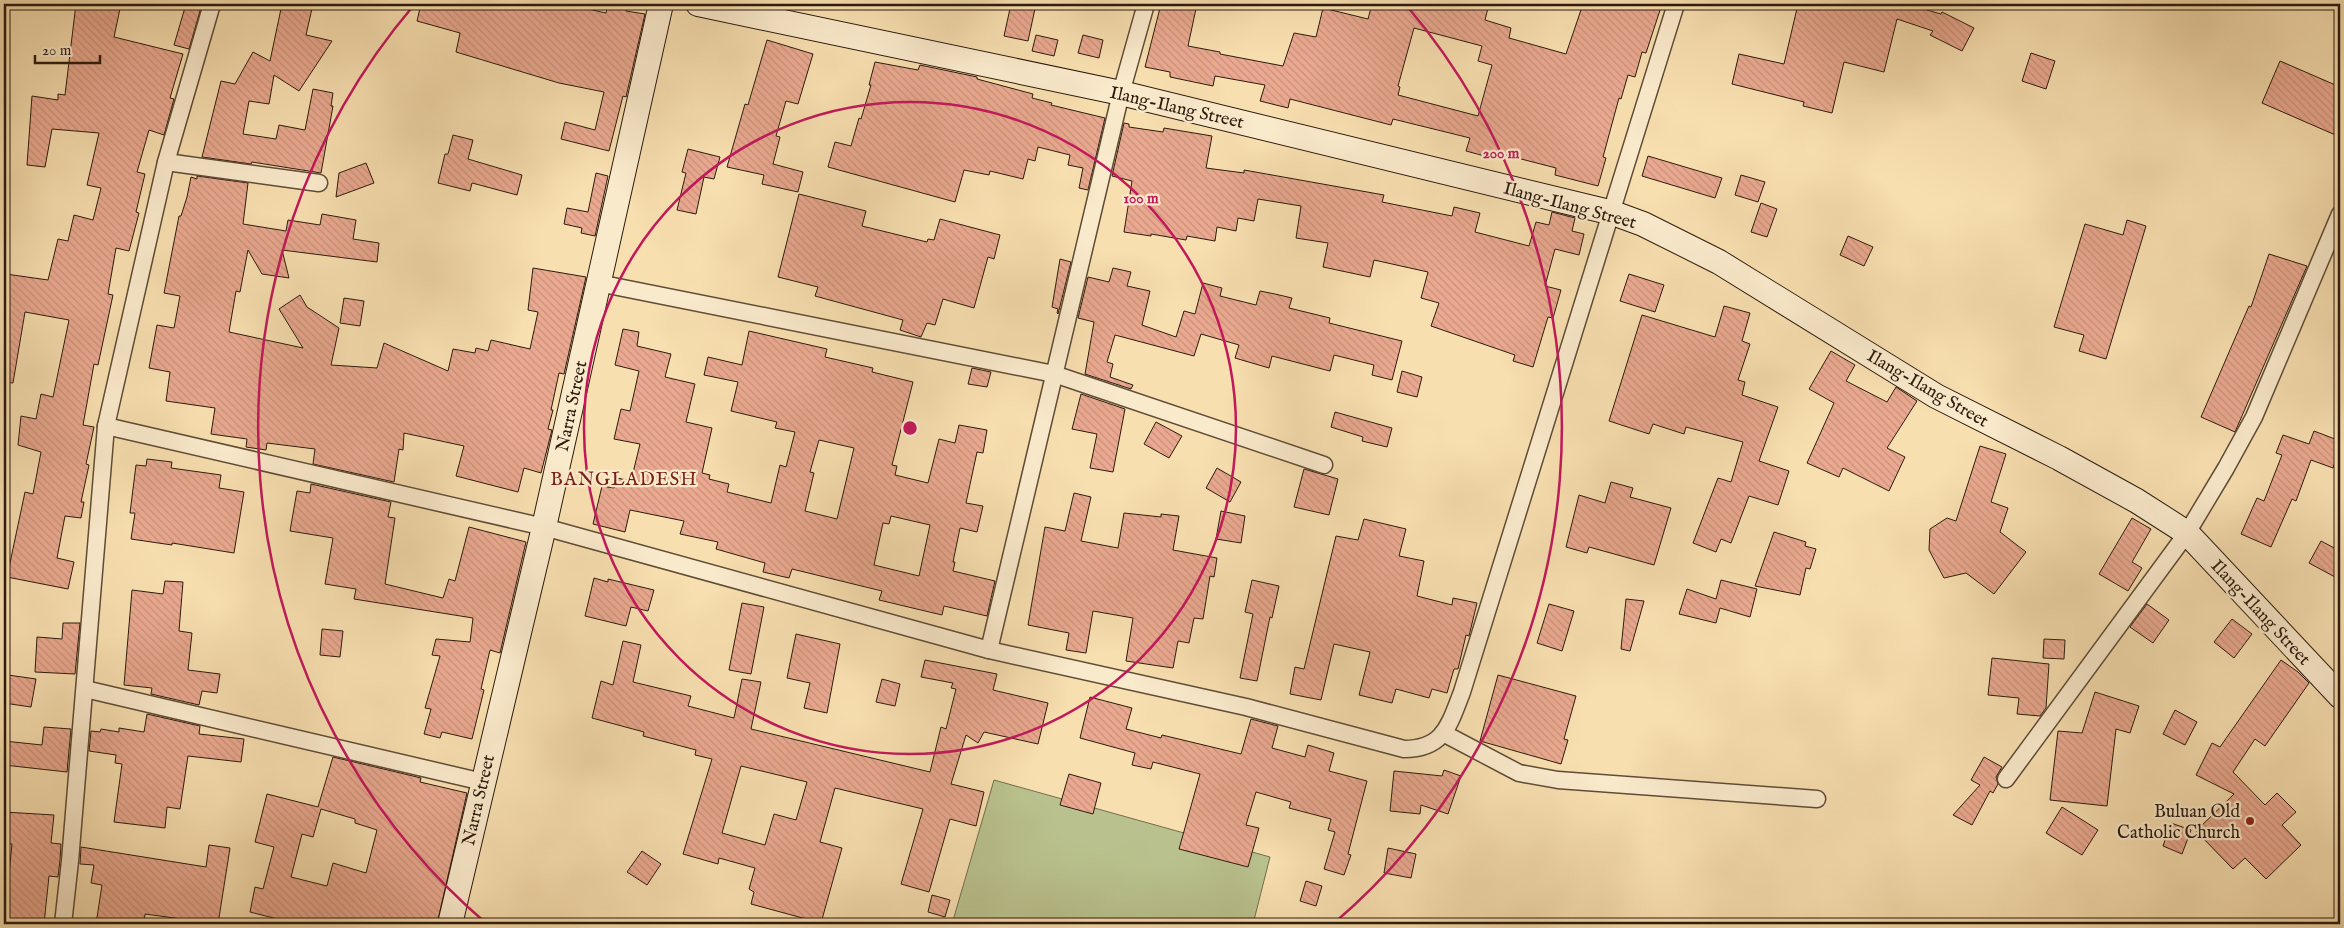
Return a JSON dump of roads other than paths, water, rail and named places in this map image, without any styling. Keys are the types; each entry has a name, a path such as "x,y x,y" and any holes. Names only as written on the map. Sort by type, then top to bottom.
{"main road":[{"name":"Narra Street","path":"450,924 544,527 661,4"},
{"name":"Ilang-Ilang Street","path":"698,4 1121,94 1613,213 1643,224 1719,262 1936,396 2128,496 2187,533 2340,696"}],"street":[{"path":"63,924 85,689 106,426 166,162 212,4"},
{"path":"989,650 1121,94 1146,4"},
{"path":"106,426 544,527 989,650 1246,707 1404,749 1420,749 1432,744 1443,733 1462,692 1613,213 1676,4"},
{"path":"166,162 319,183"},
{"path":"2006,779 2187,533 2254,417 2340,214"},
{"path":"598,283 1054,374 1324,464"},
{"path":"85,689 483,782"},
{"path":"1443,733 1520,773 1548,778 1817,799"}],"place":[{"name":"Buluan Old Catholic Church","path":"2250,821"}],"district":[{"name":"BANGLADESH","path":"624,478"}]}
